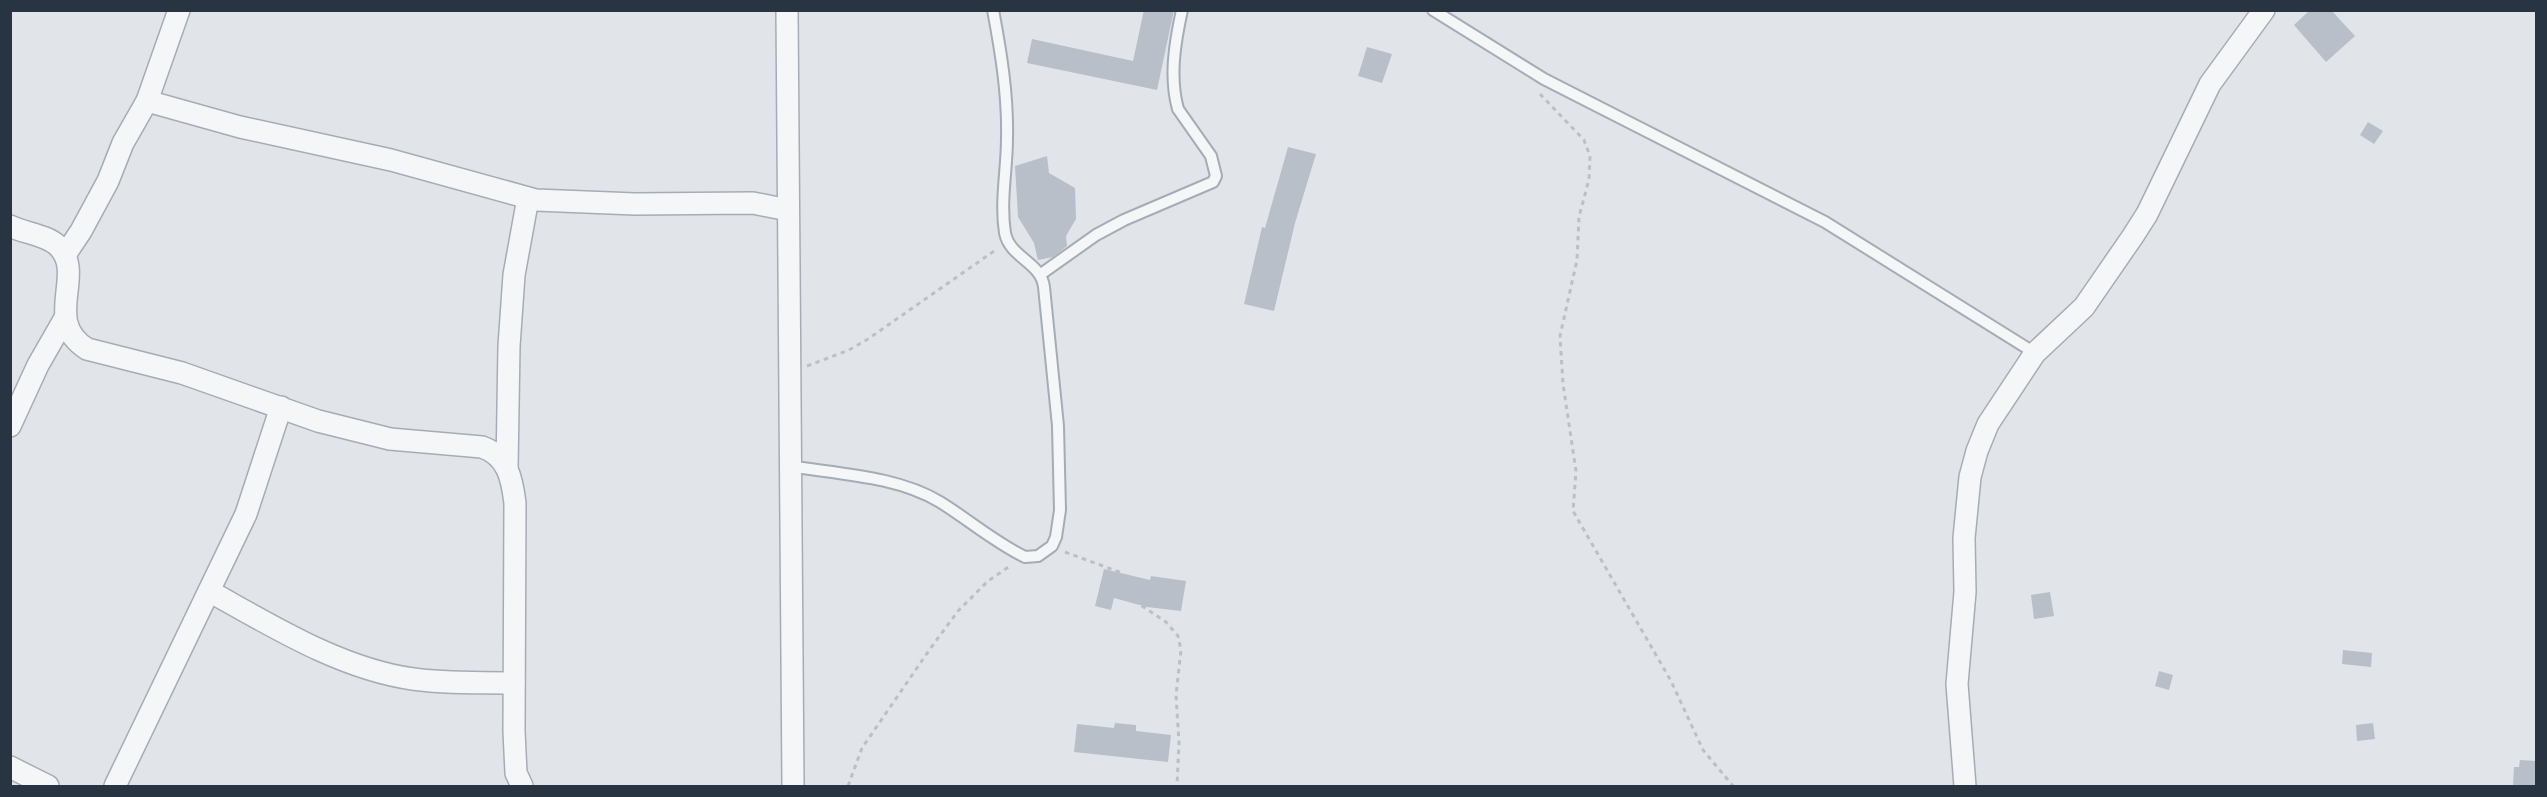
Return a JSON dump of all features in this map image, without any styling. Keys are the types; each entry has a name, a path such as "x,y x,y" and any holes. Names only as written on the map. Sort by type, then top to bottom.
{"street":[{"path":"65,255 92,211 123,143 147,101 179,10"},
{"path":"787,10 793,786"},
{"path":"1965,786 1957,692 1965,592 1964,538 1970,477 1977,451 1988,424 2035,353 2084,307 2133,236 2147,214 2210,84 2264,10"},
{"path":"147,101 240,127 391,160 528,198 635,204 753,203 788,210"},
{"path":"507,468 509,346 514,275 528,198"},
{"path":"10,226 54,242 65,255 68,280 65,318 38,365 10,426"},
{"path":"65,318 72,336 87,349 182,373 318,420 390,439 482,447 494,451 507,468 512,481 515,503 516,774 522,786"},
{"path":"115,786 246,514 281,407"},
{"path":"209,591 283,631 359,665 413,679 514,683"},
{"path":"10,767 48,786"}],"lane":[{"path":"789,466 904,487 939,501 990,538 1025,557 1038,556 1052,546 1056,537 1060,510 1061,462 1041,274 1016,252 1009,242 1002,211 1007,119 993,10"},
{"path":"1041,274 1096,235 1124,220 1213,182 1216,176 1211,156 1178,109 1175,100 1174,56 1182,10"},
{"path":"1433,10 1544,79 1825,222 2035,353"}],"path":[{"path":"1533,88 1584,140 1590,156 1589,179 1579,217 1577,260 1560,336 1563,384 1576,471 1573,511 1671,681 1703,750 1733,786"},
{"path":"789,377 802,368 832,357 868,339 967,268 1009,242"},
{"path":"1052,546 1122,573 1142,606 1166,622 1178,636 1181,651 1176,695 1179,743 1177,786"},
{"path":"848,786 862,748 878,722 958,611 988,581 1025,557"}],"building":[{"path":"1144,10 1174,10 1157,90 1027,63 1032,39 1133,61"},
{"path":"2310,10 2331,10 2355,36 2326,62 2294,25"},
{"path":"1367,47 1392,54 1382,83 1358,76"},
{"path":"2368,122 2383,131 2374,144 2360,135"},
{"path":"1288,147 1316,154 1295,223 1274,311 1244,304 1262,227 1265,228"},
{"path":"1047,156 1049,173 1075,188 1076,219 1066,236 1067,246 1053,257 1038,260 1034,243 1018,217 1015,166"},
{"path":"1104,569 1150,580 1151,576 1186,581 1181,611 1147,607 1114,598 1111,610 1095,606"},
{"path":"2050,592 2054,616 2034,619 2031,595"},
{"path":"2343,650 2372,653 2371,667 2342,664"},
{"path":"2159,671 2173,675 2169,690 2155,686"},
{"path":"1115,723 1136,725 1136,731 1171,735 1168,762 1074,752 1077,724 1114,728"},
{"path":"2373,723 2375,739 2357,741 2356,725"},
{"path":"2520,760 2536,761 2536,786 2513,786 2514,767 2519,767"}]}
